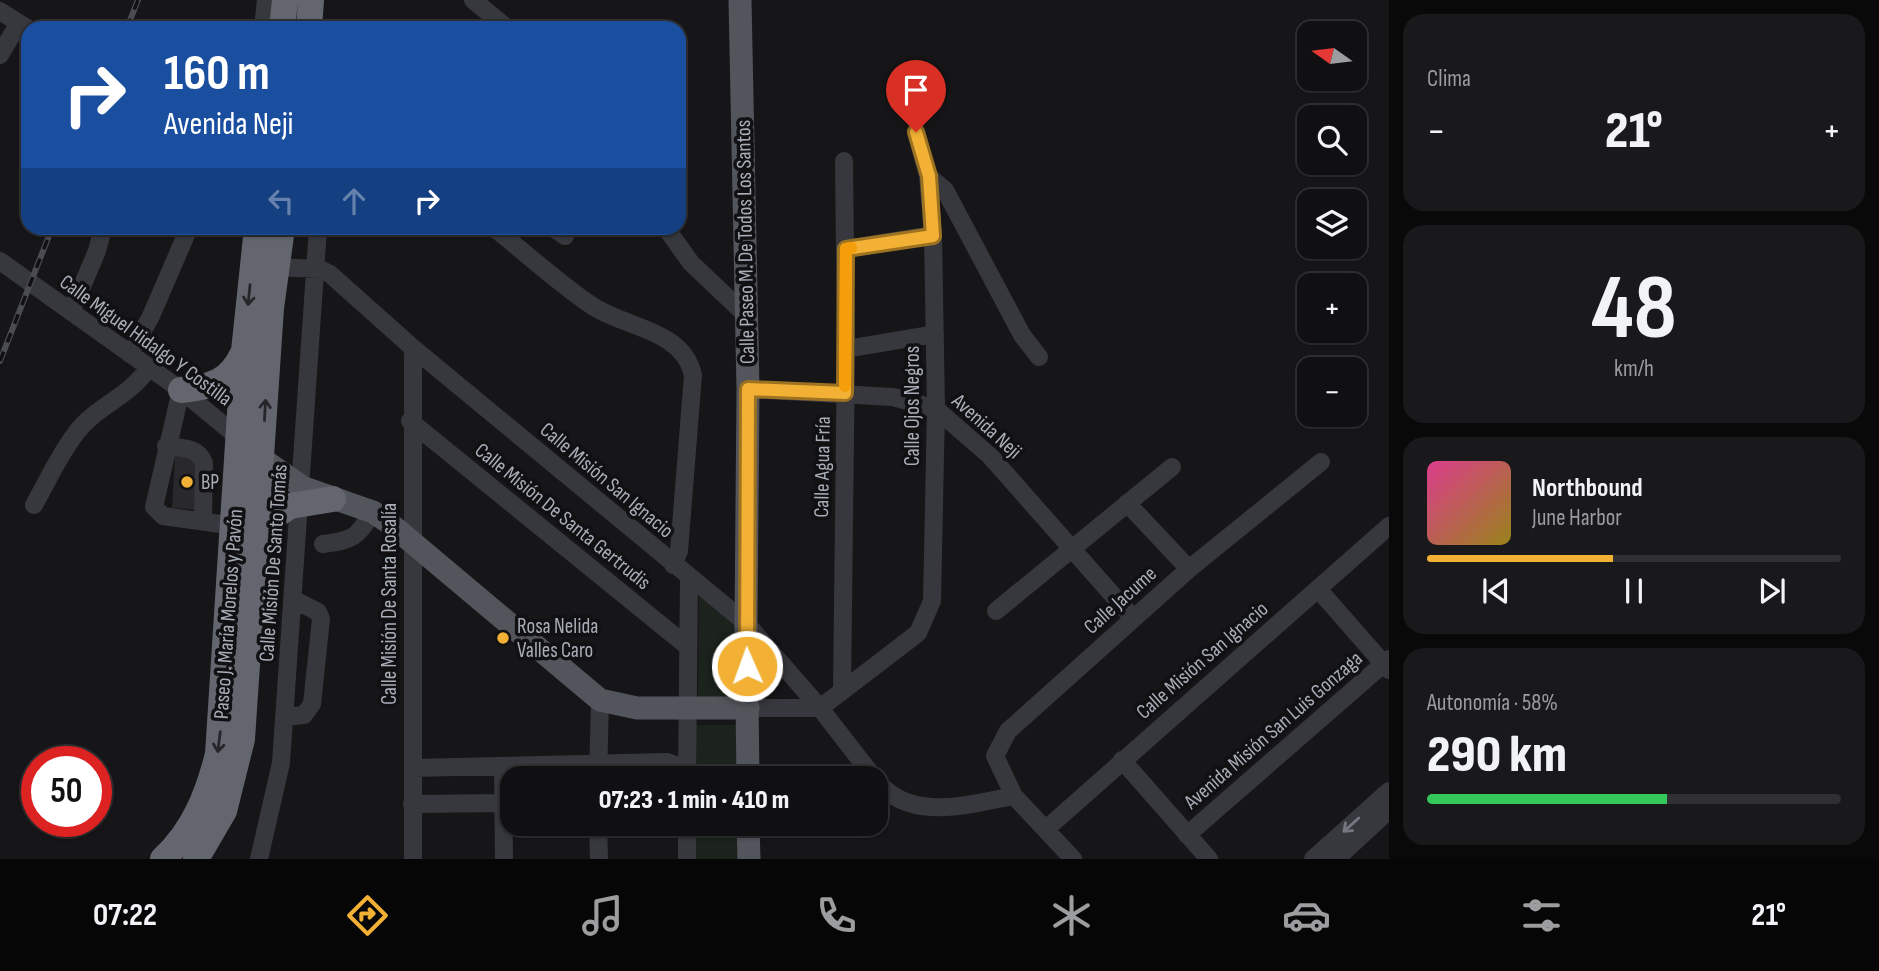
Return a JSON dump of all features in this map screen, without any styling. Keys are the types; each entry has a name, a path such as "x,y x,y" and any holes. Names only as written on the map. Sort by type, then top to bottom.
{"highway":[{"path":"283,21 285,0"},
{"path":"310,21 311,0"},
{"name":"Paseo J. María Morelos y Pavón","path":"196,859 224,811 242,739 245,528 238,437 256,235"},
{"name":"Paseo J. María Morelos y Pavón","path":"163,859 186,833 203,803 218,754 245,528 262,460 275,267 281,235"},
{"path":"181,390 213,386 223,381 237,365 244,351"},
{"path":"245,528 301,496 333,499"}],"main road":[{"name":"Calle Paseo M. De Todos Los Santos","path":"740,0 748,389 748,766"},
{"path":"262,460 301,496"},
{"path":"333,499 373,512 412,541 600,700 637,708 748,708"},
{"path":"748,836 748,859"}],"street":[{"path":"263,21 266,0"},
{"path":"473,0 498,21"},
{"path":"0,11 21,24"},
{"path":"0,55 21,30"},
{"path":"916,132 929,176 945,190 1022,335 1039,357"},
{"name":"Calle Agua Fría","path":"842,691 845,160"},
{"name":"Calle Ojos Negros","path":"842,691 918,633 932,601 936,409 933,236 929,176"},
{"path":"71,312 101,235"},
{"path":"130,354 151,316 186,235"},
{"name":"Calle Misión De Santo Tomás","path":"259,859 281,763 317,235"},
{"path":"503,235 593,307 652,330 686,354 693,375 679,551 673,565"},
{"path":"671,235 691,263 747,316"},
{"path":"846,249 933,236"},
{"name":"Calle Miguel Hidalgo Y Costilla","path":"0,261 181,390 262,460"},
{"name":"Calle Misión San Ignacio","path":"275,267 314,268 330,274 413,348 746,623 820,708 865,766"},
{"path":"846,349 935,334"},
{"name":"Calle Misión De Santa Rosalía","path":"413,348 413,859"},
{"path":"34,505 76,432 108,403 138,384 149,367"},
{"name":"Avenida Neji","path":"748,389 893,397 936,409 990,456 1133,618"},
{"path":"181,390 154,507 157,513 245,528"},
{"name":"Calle Misión De Santa Gertrudis","path":"411,421 687,646"},
{"path":"166,446 196,451 201,455 204,463 203,521"},
{"name":"Calle Jacume","path":"1014,796 995,755 1008,731 1189,569 1321,462"},
{"path":"996,611 1172,467"},
{"path":"1127,503 1189,569"},
{"path":"323,544 349,541 358,536 373,512"},
{"name":"Calle Misión San Ignacio","path":"1046,829 1389,526"},
{"path":"687,766 689,578"},
{"path":"1318,589 1387,665"},
{"path":"285,717 309,711 321,619 318,612 293,599"},
{"name":"Avenida Misión San Luis Gonzaga","path":"1187,835 1387,665"},
{"path":"748,708 820,708 842,691"},
{"path":"598,766 600,700"},
{"path":"1122,760 1209,859"},
{"path":"642,766 672,762 676,766"},
{"path":"413,768 500,766"},
{"name":"Calle Misión San Ignacio","path":"888,790 899,799 922,807 953,807 1014,796"},
{"path":"1313,859 1389,791"},
{"path":"1014,796 1073,859"},
{"path":"412,804 500,803"},
{"path":"1336,859 1389,810"},
{"path":"504,836 504,859"},
{"path":"598,836 599,859"},
{"path":"687,836 687,859"}],"shaded area":[{"path":"699,595 739,621 741,710 698,708"},
{"path":"696,725 739,725 739,766 695,766"},
{"path":"694,836 739,836 740,859 693,859"}],"building":[{"name":"BP","path":"175,455 202,457 199,510 172,508"}],"railway":[{"path":"130,21 138,0"},
{"path":"0,361 49,235"}],"slow traffic":[{"path":"845,386 846,249 851,248"}],"place":[{"name":"BP","path":"187,482"},
{"name":"Rosa Nelida Valles Caro","path":"503,638"}],"route":[{"path":"747,666 748,389 845,393 846,249 933,236 929,176 916,132"}]}
